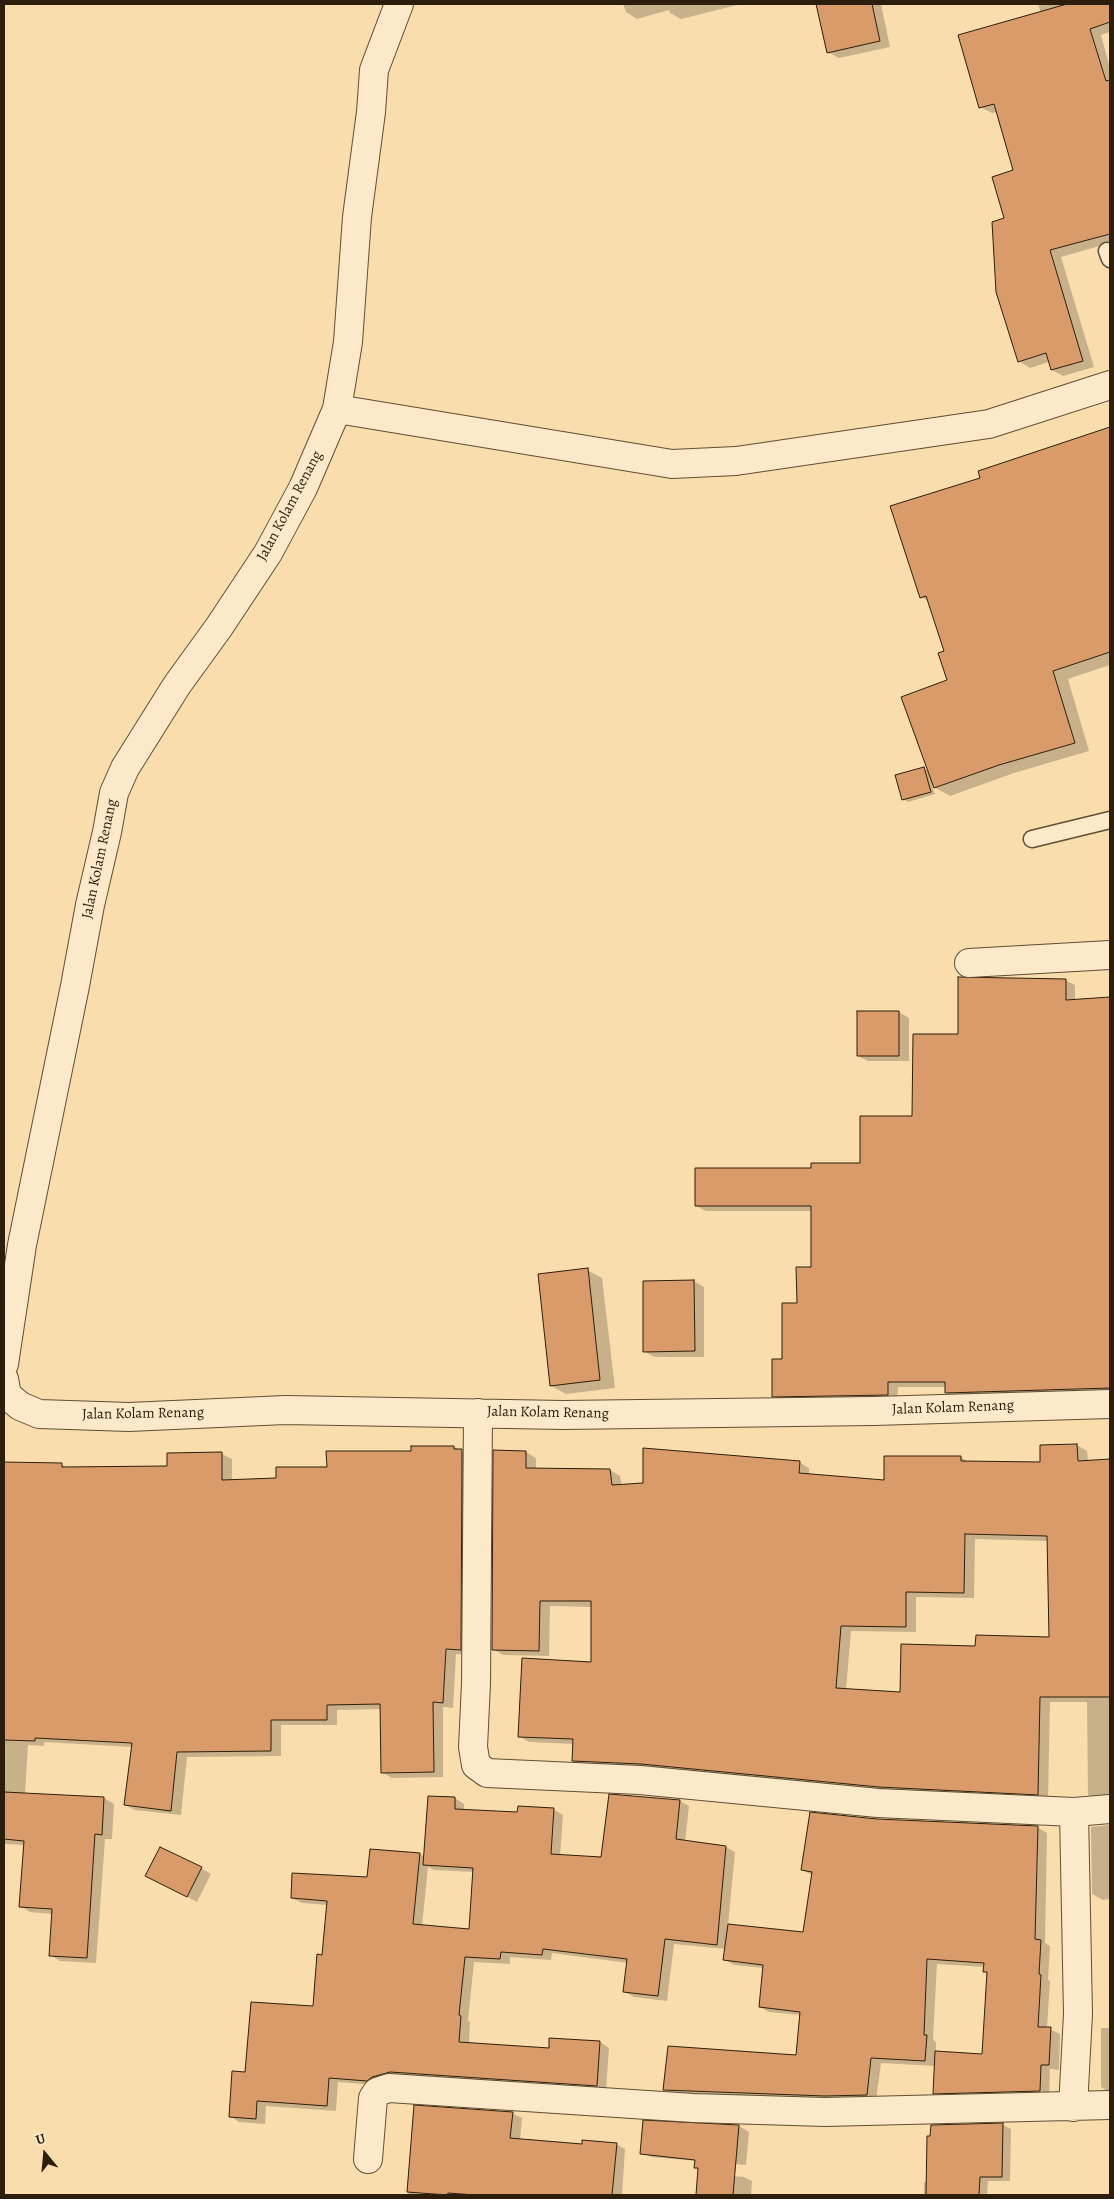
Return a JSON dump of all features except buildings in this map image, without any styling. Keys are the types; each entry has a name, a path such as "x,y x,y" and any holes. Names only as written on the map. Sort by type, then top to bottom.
{"street":[{"name":"Jalan Kolam Renang","path":"4,1364 22,1245 114,793 125,768 176,685 219,627 268,553 303,488 337,409 348,342 357,217 371,112 374,70 399,4"},
{"path":"337,409 672,464 736,461 989,424 1110,386"},
{"path":"969,963 1110,955"},
{"name":"Jalan Kolam Renang","path":"4,1379 7,1395 20,1406 39,1414 129,1417 285,1410 563,1415 1110,1404"},
{"path":"478,1413 476,1684 473,1747 476,1764 487,1773 640,1780 878,1803 1074,1812 1110,1809"},
{"path":"1073,2107 1078,2014 1074,1812"},
{"path":"368,2159 373,2098 378,2092 389,2088 693,2108 796,2111 1110,2105"}],"lane":[{"path":"1032,839 1110,820"}]}
